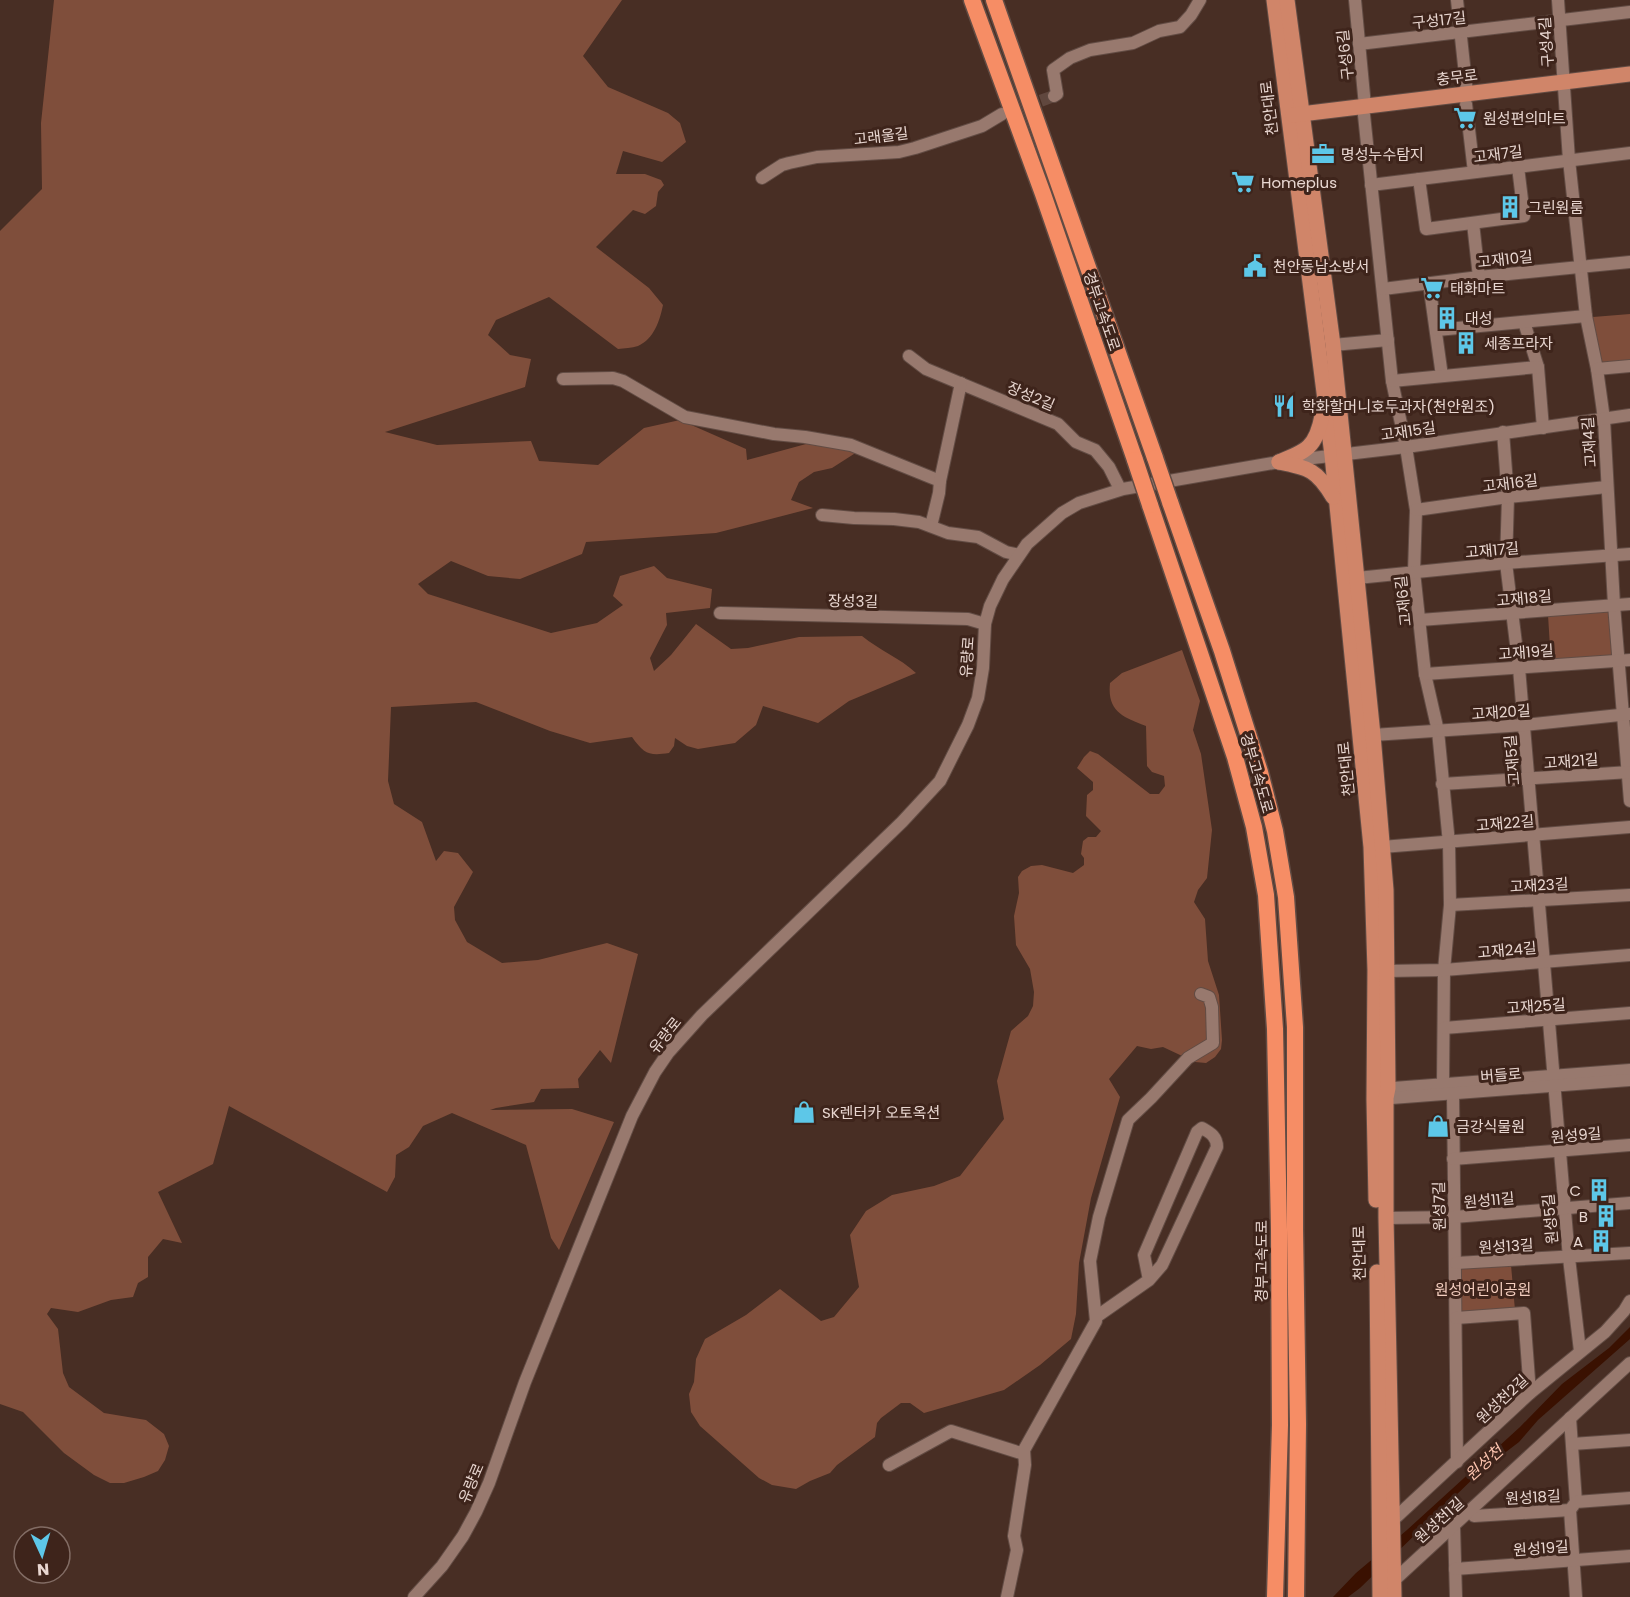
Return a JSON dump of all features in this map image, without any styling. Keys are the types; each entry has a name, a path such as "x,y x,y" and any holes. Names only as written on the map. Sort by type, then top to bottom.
{"highway":[{"name":"경부고속도로","path":"972,0 1043,194 1135,460 1235,757 1254,827 1266,895 1275,1029 1280,1425 1275,1597"},
{"name":"경부고속도로","path":"994,0 1222,651 1260,772 1275,831 1286,897 1295,1027 1298,1424 1296,1597"}],"main road":[{"name":"천안대로","path":"1274,0 1333,345 1338,455 1335,500 1371,847 1386,1218 1393,1525 1385,1588"},
{"name":"천안대로","path":"1287,0 1295,119 1324,398 1338,455 1357,578 1386,890 1386,972 1380,1094 1379,1539 1385,1588"},
{"name":"충무로","path":"1565,87 1630,75"},
{"name":"충무로","path":"1295,119 1565,87 1630,84"},
{"path":"1279,462 1309,448 1319,434 1324,398"},
{"path":"1279,462 1311,469 1323,480 1335,500"}],"street":[{"path":"1054,96 1057,94 1053,70 1057,66 1090,50 1133,43 1159,31 1180,27 1200,0"},
{"name":"구성6길","path":"1355,0 1365,111"},
{"path":"1457,0 1466,98"},
{"name":"구성4길","path":"1558,0 1565,87"},
{"name":"구성17길","path":"1359,44 1630,12"},
{"name":"고재4길","path":"1565,87 1569,160 1586,316 1604,419 1614,605 1624,660 1630,801"},
{"name":"충무로","path":"1466,98 1473,172"},
{"name":"고재6길","path":"1365,111 1392,381 1416,510 1414,572 1425,674 1438,731 1449,843 1450,905 1444,970 1443,1085"},
{"name":"고래울길","path":"762,178 782,165 816,157 899,152 915,148 982,126 1002,114"},
{"name":"고재7길","path":"1371,185 1630,153"},
{"path":"1419,179 1426,230 1524,216 1518,166"},
{"path":"1473,223 1479,277"},
{"name":"고재10길","path":"1383,289 1630,262"},
{"path":"1430,283 1442,376"},
{"path":"1437,330 1586,316"},
{"path":"1524,322 1538,367 1543,428"},
{"path":"1333,345 1388,340"},
{"name":"장성2길","path":"909,356 926,369 1058,424 1076,442 1095,450 1109,467 1120,489"},
{"path":"1597,369 1630,366"},
{"path":"1392,381 1538,367"},
{"path":"563,379 613,378 623,381 685,417 774,435 805,437 851,445 940,481"},
{"path":"932,526 961,383"},
{"name":"고재15길","path":"1338,455 1630,415"},
{"name":"고재5길","path":"1503,432 1508,497 1506,563 1520,668 1554,1081"},
{"name":"유량로","path":"414,1597 442,1566 476,1512 489,1483 525,1382 632,1116 655,1072 668,1053 702,1015 902,822 940,781 955,753 978,698 983,668 985,624 990,606 1003,579 1027,544 1062,513 1079,502 1120,489 1279,462 1338,455"},
{"name":"고재16길","path":"1416,510 1508,497 1607,488"},
{"path":"822,515 894,519 932,526 948,533 978,537 1006,552 1019,555"},
{"name":"고재17길","path":"1357,578 1506,563 1630,554"},
{"name":"고재18길","path":"1420,620 1630,604"},
{"name":"장성3길","path":"720,613 968,619 985,624"},
{"name":"고재19길","path":"1425,674 1624,660"},
{"name":"고재20길","path":"1373,735 1524,725 1627,715"},
{"name":"고재21길","path":"1442,784 1629,772"},
{"name":"고재22길","path":"1383,847 1630,827"},
{"name":"고재23길","path":"1450,905 1630,895"},
{"name":"고재24길","path":"1386,972 1444,970 1630,955"},
{"path":"1007,1597 1017,1550 1014,1536 1025,1466 1024,1450 1096,1321 1090,1261 1099,1217 1128,1119 1188,1058 1213,1043 1212,1007 1209,997 1201,994"},
{"name":"고재25길","path":"1444,1028 1630,1013"},
{"name":"버들로","path":"1380,1094 1453,1094 1630,1070"},
{"name":"버들로","path":"1380,1094 1443,1085 1630,1080"},
{"name":"원성5길","path":"1554,1081 1569,1258 1580,1351"},
{"name":"원성7길","path":"1453,1094 1457,1462"},
{"path":"1096,1317 1149,1280 1162,1265 1217,1147 1217,1141 1211,1133 1202,1128 1197,1132 1144,1255 1149,1280"},
{"name":"원성9길","path":"1453,1159 1630,1145"},
{"name":"원성11길","path":"1386,1218 1454,1218 1630,1203"},
{"name":"원성13길","path":"1456,1263 1630,1253"},
{"name":"원성천2길","path":"1393,1525 1530,1392 1605,1332 1630,1301"},
{"path":"1456,1318 1524,1313 1530,1392"},
{"name":"원성천1길","path":"1385,1588 1471,1512 1630,1364"},
{"path":"1570,1418 1576,1597"},
{"path":"889,1465 951,1431 1024,1454"},
{"path":"1572,1444 1630,1440"},
{"name":"원성18길","path":"1471,1512 1474,1516 1630,1498"},
{"path":"1454,1527 1456,1597"},
{"name":"원성19길","path":"1455,1569 1630,1556"}],"green space":[{"path":"54,0 622,0 583,56 608,87 668,113 680,123 686,142 662,162 623,151 616,174 645,174 661,180 664,185 658,192 656,206 645,214 633,210 596,247 649,288 663,305 655,329 644,343 631,348 618,349 549,297 496,320 488,335 510,355 531,359 525,387 385,432 437,445 531,441 539,461 598,465 644,428 680,420 746,449 747,460 806,444 831,445 857,452 832,468 814,472 799,482 791,500 813,508 716,533 586,542 582,554 520,579 488,576 451,561 418,584 428,594 551,633 597,623 623,605 613,596 620,576 654,566 667,578 712,589 710,608 666,613 667,625 650,658 654,671 671,655 696,624 731,649 748,648 799,637 862,636 916,673 849,701 818,723 763,706 756,725 735,743 698,749 687,746 675,738 674,746 669,753 662,754 652,754 644,750 632,737 590,743 550,731 476,702 391,707 388,781 394,804 422,822 436,861 444,851 458,853 473,872 454,907 455,920 467,942 502,963 538,960 607,943 638,954 611,1063 600,1050 578,1079 579,1088 541,1089 534,1102 490,1110 572,1109 614,1122 559,1250 551,1238 526,1145 452,1113 423,1126 409,1147 396,1155 395,1177 387,1192 229,1106 213,1164 158,1192 182,1243 163,1239 148,1257 148,1277 138,1283 133,1297 111,1300 78,1312 51,1308 47,1314 58,1329 63,1373 69,1387 104,1413 146,1420 164,1434 169,1446 165,1460 158,1471 124,1483 110,1483 94,1475 64,1453 23,1412 0,1404 0,231 42,189 41,123"},
{"path":"1630,314 1630,362 1601,365 1596,361 1593,317"},
{"path":"1609,610 1613,655 1610,659 1551,663 1548,615"},
{"path":"1182,650 1200,701 1193,730 1201,754 1212,830 1207,878 1198,890 1194,902 1205,919 1208,961 1219,995 1221,1049 1206,1063 1195,1062 1163,1047 1151,1049 1137,1046 1109,1079 1120,1097 1091,1198 1079,1263 1076,1314 1071,1339 1040,1365 1004,1390 924,1413 910,1403 901,1403 877,1423 875,1437 837,1465 830,1473 796,1489 772,1485 759,1478 700,1426 691,1412 689,1394 694,1382 696,1359 705,1339 746,1315 780,1289 821,1321 834,1317 859,1287 850,1235 866,1211 892,1195 934,1186 960,1176 1004,1119 997,1081 1011,1031 1028,1016 1033,1006 1034,992 1030,969 1016,945 1014,916 1019,893 1018,877 1022,871 1031,866 1042,865 1073,873 1084,865 1084,858 1081,854 1083,841 1088,837 1096,837 1101,831 1086,816 1087,795 1093,790 1093,782 1077,768 1090,751 1098,754 1150,794 1159,794 1165,786 1164,776 1152,772 1147,766 1146,726 1118,712 1111,701 1110,683 1122,673"},
{"name":"원성어린이공원","path":"1511,1265 1515,1310 1456,1314 1456,1268"}],"water":[{"name":"원성천","path":"1630,1327 1630,1339 1538,1420 1519,1442 1481,1471 1360,1588 1348,1597 1333,1597 1356,1573 1520,1427 1562,1384 1609,1348"}],"tunnel":[{"path":"1007,113 1054,96"}],"place":[{"name":"원성편의마트","path":"1465,118"},
{"name":"명성누수탐지","path":"1323,154"},
{"name":"Homeplus","path":"1243,182"},
{"name":"그린원룸","path":"1510,207"},
{"name":"천안동남소방서","path":"1255,266"},
{"name":"태화마트","path":"1432,288"},
{"name":"대성","path":"1447,318"},
{"name":"세종프라자","path":"1466,343"},
{"name":"학화할머니호두과자(천안원조)","path":"1284,406"},
{"name":"SK렌터카 오토옥션","path":"804,1112"},
{"name":"금강식물원","path":"1438,1126"},
{"name":"C","path":"1599,1190"},
{"name":"B","path":"1606,1216"},
{"name":"A","path":"1601,1241"}]}
